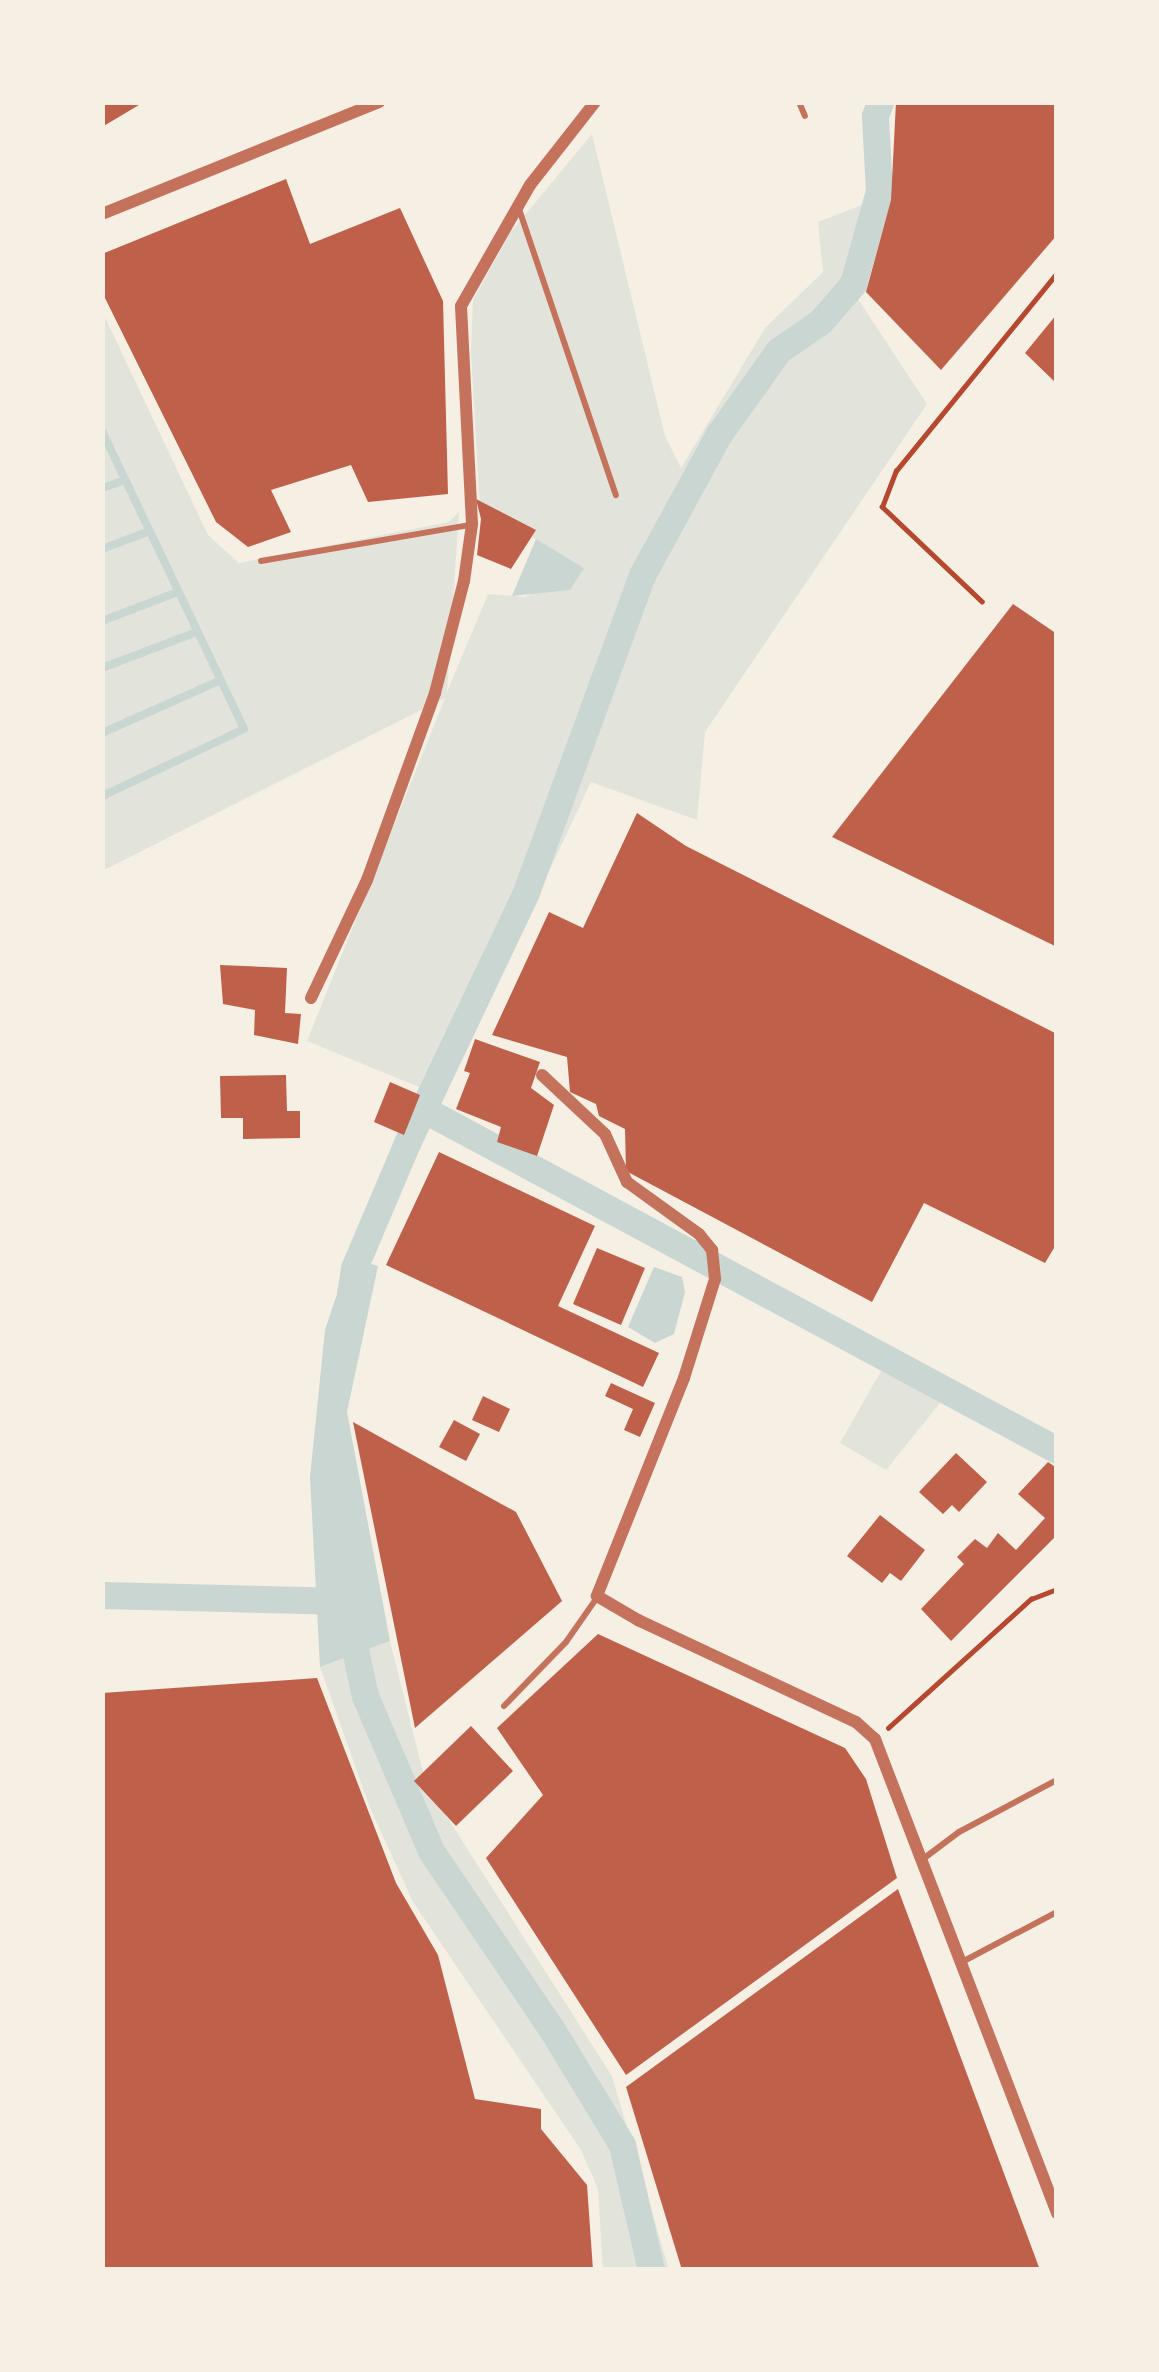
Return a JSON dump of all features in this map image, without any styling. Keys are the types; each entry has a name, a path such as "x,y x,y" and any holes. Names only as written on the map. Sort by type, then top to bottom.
{"street":[{"path":"102,214 356,105 379,102"},
{"path":"311,998 367,880 435,693 464,581 472,524 461,306 518,206 595,102"},
{"path":"542,1075 605,1134 627,1182 699,1234 712,1250 715,1279 684,1378 597,1596 658,1630 856,1722 875,1739 1057,2213"}],"lane":[{"path":"799,102 805,116"},
{"path":"518,206 616,495"},
{"path":"261,561 472,524"},
{"path":"504,1706 566,1642 597,1596"},
{"path":"923,1859 959,1832 1057,1780"},
{"path":"962,1962 1057,1912"}],"path":[{"path":"982,602 882,507 896,471 1057,273"},
{"path":"875,1739 1031,1599 1057,1589"}],"shaded area":[{"path":"592,134 665,436 681,468 765,328 823,272 818,222 877,199 858,299 927,404 705,732 697,820 591,782 443,1097 307,1041 445,698 102,871 102,311 208,535 239,563 449,522 459,512 447,692 488,594 525,597 584,568 480,506 471,354 473,300 510,233"},
{"path":"536,539 584,568 570,590 512,596"},
{"path":"349,1258 378,1266 347,1412 390,1641 320,1667 310,1477 325,1330"},
{"path":"654,1267 682,1277 685,1292 674,1334 655,1343 628,1327"},
{"path":"881,1371 944,1398 886,1470 840,1443"},
{"path":"390,1641 426,1784 612,2076 669,2270 603,2270 598,2189 581,2150 413,1902 370,1808 320,1667"}],"building":[{"path":"102,102 144,102 102,127"},
{"path":"896,102 1057,102 1057,235 941,370 866,292 891,200"},
{"path":"286,179 310,244 400,208 443,301 448,494 368,502 351,465 271,490 291,532 248,547 216,522 102,292 102,254"},
{"path":"1057,314 1057,384 1025,353"},
{"path":"476,499 536,530 511,569 477,555 481,519"},
{"path":"1013,604 1057,634 1057,947 832,837"},
{"path":"637,813 686,846 1057,1034 1057,1243 1045,1263 924,1203 872,1302 626,1171 625,1129 599,1116 596,1104 570,1092 567,1057 492,1035 549,912 583,928"},
{"path":"220,965 287,968 285,1013 301,1014 298,1044 254,1035 255,1010 223,1004"},
{"path":"475,1039 540,1062 531,1088 554,1105 537,1156 497,1142 501,1127 456,1109 470,1073 464,1071"},
{"path":"286,1075 287,1111 300,1111 300,1138 243,1139 243,1118 221,1118 220,1076"},
{"path":"390,1082 420,1095 404,1135 374,1122"},
{"path":"439,1152 595,1226 558,1306 659,1353 643,1387 386,1265"},
{"path":"597,1248 645,1268 621,1325 573,1304"},
{"path":"611,1383 655,1403 640,1437 624,1430 633,1409 605,1396"},
{"path":"483,1396 510,1409 499,1432 472,1420"},
{"path":"454,1420 480,1434 466,1461 439,1447"},
{"path":"353,1422 516,1512 562,1601 415,1728"},
{"path":"956,1453 987,1482 959,1512 952,1505 943,1514 919,1492"},
{"path":"1048,1462 1057,1468 1057,1535 951,1641 921,1609 964,1564 957,1557 975,1539 987,1548 998,1533 1016,1550 1045,1518 1018,1494"},
{"path":"880,1515 925,1550 901,1581 890,1573 882,1583 847,1556"},
{"path":"598,1634 845,1748 866,1779 897,1878 626,2075 486,1858 543,1795 497,1728"},
{"path":"317,1678 396,1883 438,1955 475,2099 541,2109 541,2129 587,2185 593,2270 102,2270 102,1693"},
{"path":"471,1726 513,1771 456,1826 414,1781"},
{"path":"898,1889 1040,2270 682,2270 626,2087"}],"waterway":[{"path":"350,1294 354,1268 407,1143 526,892 642,575 719,434 779,350 821,321 853,284 879,191 875,116 880,102"},
{"path":"102,431 244,729 102,796"},
{"path":"102,488 125,480"},
{"path":"102,549 150,531"},
{"path":"102,621 178,592"},
{"path":"102,668 197,632"},
{"path":"102,733 221,680"},
{"path":"423,1109 1057,1450"},
{"path":"102,1595 344,1601"},
{"path":"349,1621 365,1696 431,1851 551,2028 622,2145 651,2270"}]}
